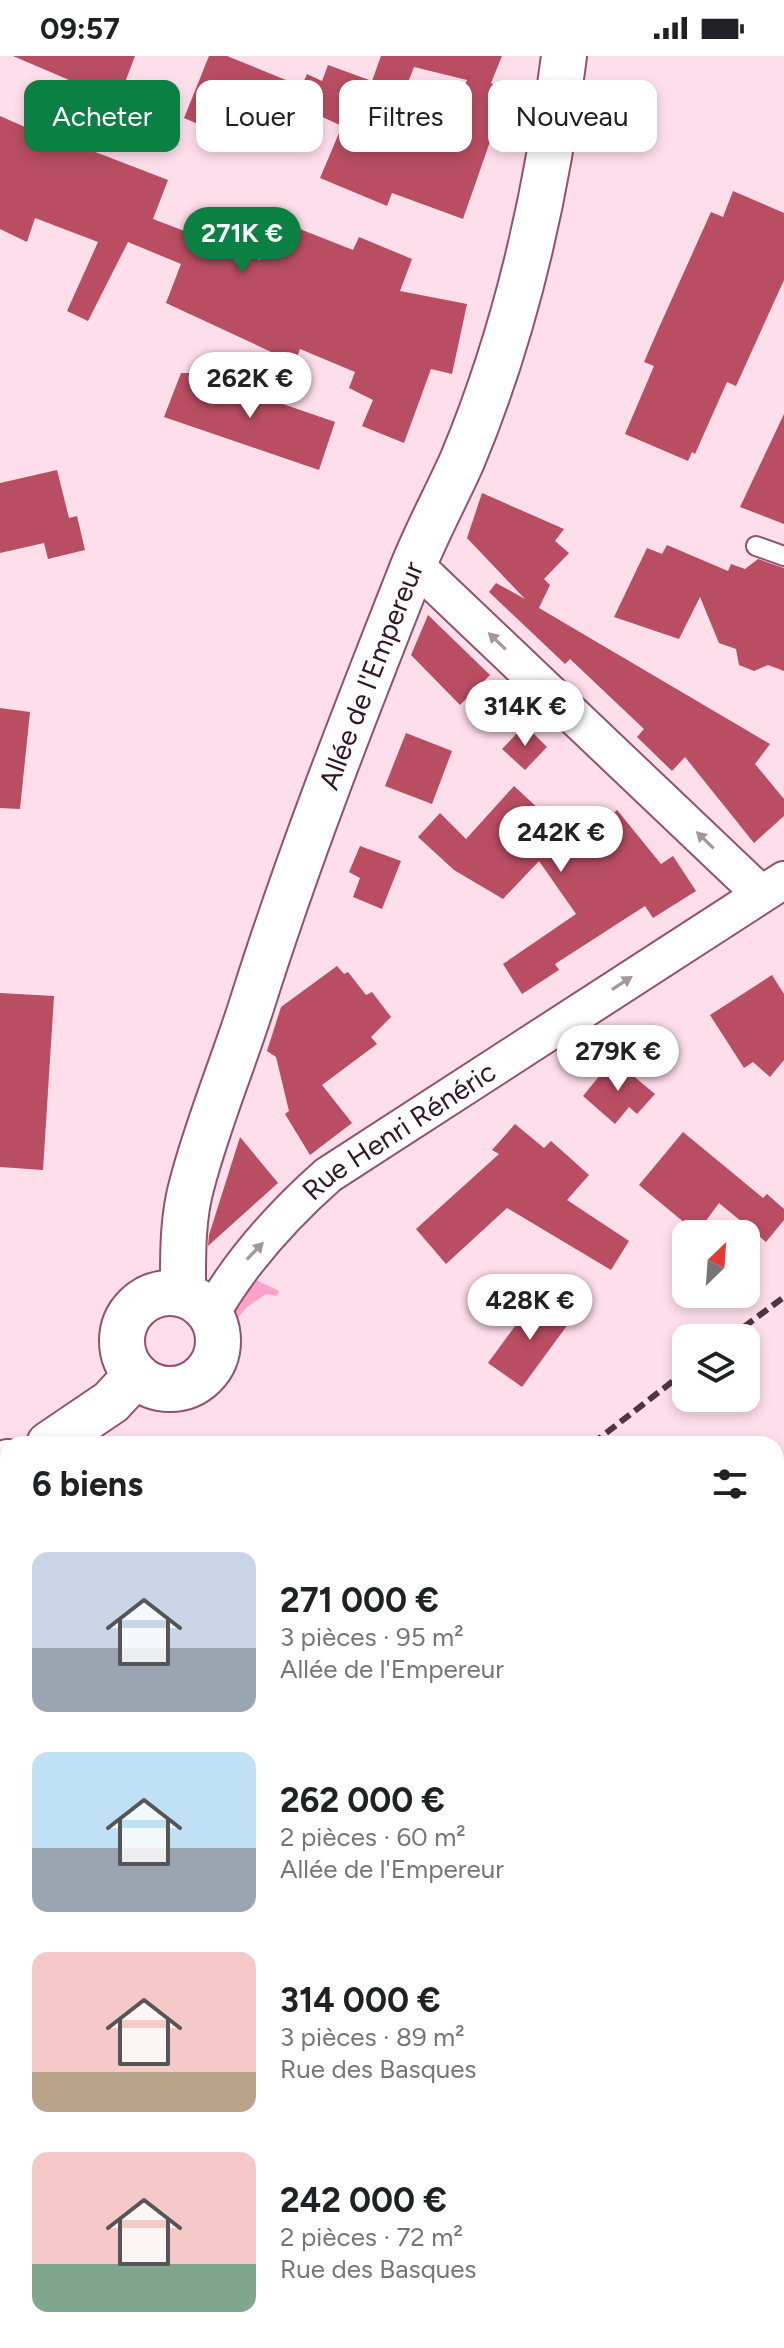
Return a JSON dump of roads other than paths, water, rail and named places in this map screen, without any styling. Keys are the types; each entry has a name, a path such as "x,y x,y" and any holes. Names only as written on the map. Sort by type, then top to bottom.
{"street":[{"name":"Allée de l'Empereur","path":"197,1304 184,1236 191,1185 277,925 336,760 414,564 462,460 496,368 521,284 545,180 564,56"},
{"path":"414,564 773,887"},
{"name":"Rue Henri Rénéric","path":"197,1304 243,1263 298,1202 328,1175 773,887"},
{"path":"167,1292 197,1304 218,1343 207,1372 180,1388 157,1387 136,1375 126,1363 122,1347 128,1317 151,1296 167,1292"},
{"path":"61,1436 111,1402 136,1375"}],"lane":[{"path":"756,546 783,552"}],"railway":[{"path":"748,1324 784,1297"},
{"path":"602,1436 672,1382"}]}
